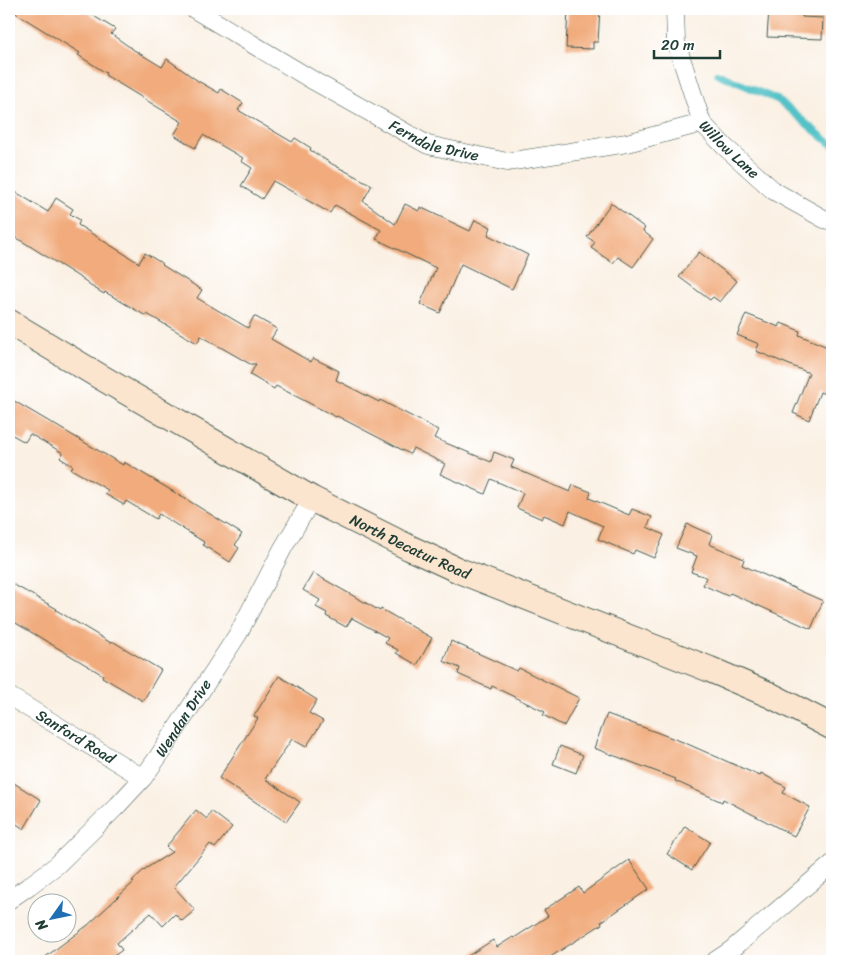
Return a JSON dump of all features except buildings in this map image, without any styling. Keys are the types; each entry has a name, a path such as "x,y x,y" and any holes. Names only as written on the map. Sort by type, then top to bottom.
{"main road":[{"name":"North Decatur Road","path":"9,322 312,499 410,548 460,571 770,695 832,727"}],"street":[{"name":"Ferndale Drive","path":"194,9 314,81 428,145 508,162 627,143 702,123"},
{"name":"Willow Lane","path":"675,9 676,42 702,123 725,148 774,191 824,219 832,221"},
{"name":"Wendan Drive","path":"9,900 56,865 143,778 172,737 238,634 283,548 312,499"},
{"name":"Sanford Road","path":"9,696 143,778"},
{"path":"715,961 730,952 832,864"}],"waterway":[{"path":"718,74 778,100 832,145"}]}
